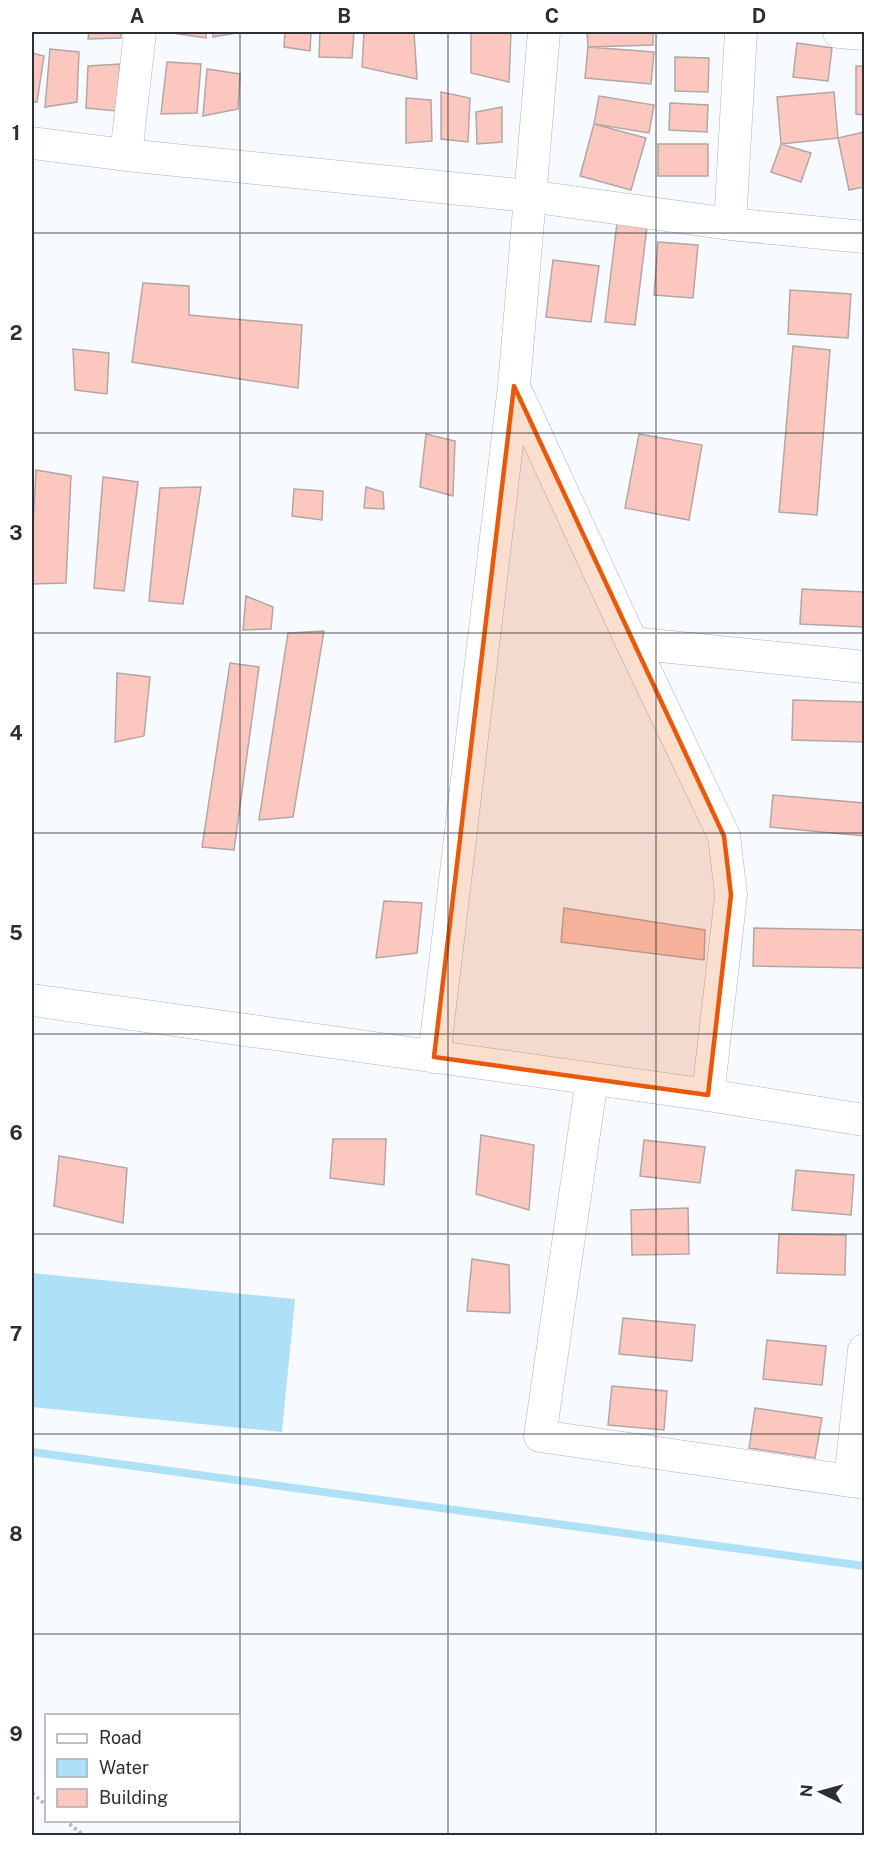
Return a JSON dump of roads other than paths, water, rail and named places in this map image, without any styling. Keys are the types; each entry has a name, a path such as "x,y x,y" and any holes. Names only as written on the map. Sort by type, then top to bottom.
{"street":[{"path":"126,155 140,32"},
{"path":"434,1057 514,386 544,32"},
{"path":"730,224 741,32"},
{"path":"839,32 864,34"},
{"path":"32,143 126,155 529,196 730,224 864,237"},
{"path":"514,386 724,836 731,895 708,1095"},
{"path":"632,643 864,668"},
{"path":"32,1000 708,1095 864,1120"},
{"path":"592,1079 540,1436 857,1482 864,1350"}],"water":[{"path":"32,1273 295,1299 282,1432 32,1407"}],"waterway":[{"path":"32,1452 864,1566"}]}
